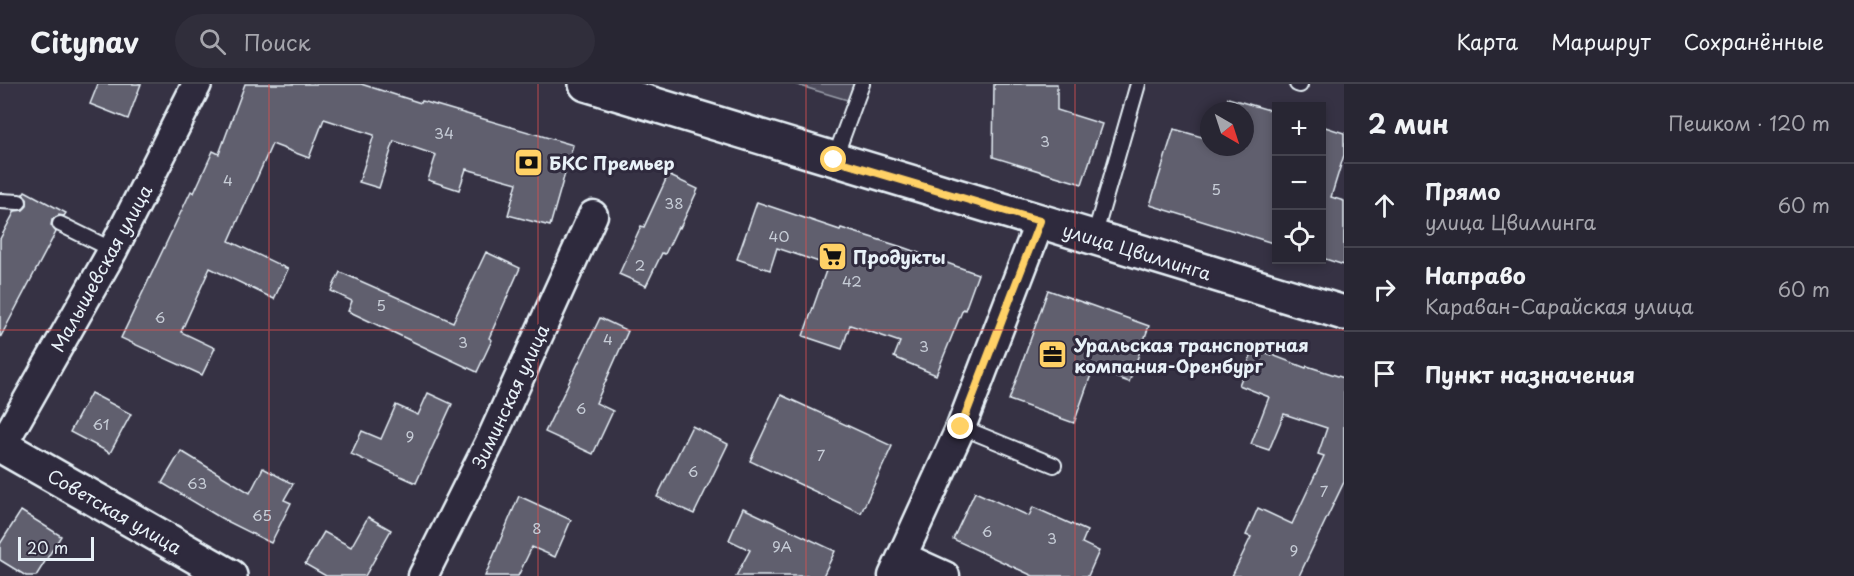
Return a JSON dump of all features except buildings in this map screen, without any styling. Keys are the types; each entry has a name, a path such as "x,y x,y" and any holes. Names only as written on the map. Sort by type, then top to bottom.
{"main road":[{"name":"улица Цвиллинга","path":"586,84 1344,313"},
{"name":"Советская улица","path":"1,447 230,576"}],"street":[{"name":"Малышевская улица","path":"1,447 113,250 197,84"},
{"name":"Зиминская улица","path":"423,576 490,442 593,215"},
{"path":"945,576 898,566 961,427 1040,221"}],"lane":[{"path":"834,160 862,84"},
{"path":"1094,237 1138,84"},
{"path":"0,201 19,201"},
{"path":"60,224 113,250"},
{"path":"961,427 1054,465"}],"shaded area":[{"path":"794,84 856,84 851,101"}],"place":[{"name":"БКС Премьер","path":"528,162"},
{"name":"Продукты","path":"832,256"},
{"name":"Уральская транспортная компания-Оренбург","path":"1053,354"}],"route":[{"path":"834,160 1040,221 961,427"}]}
